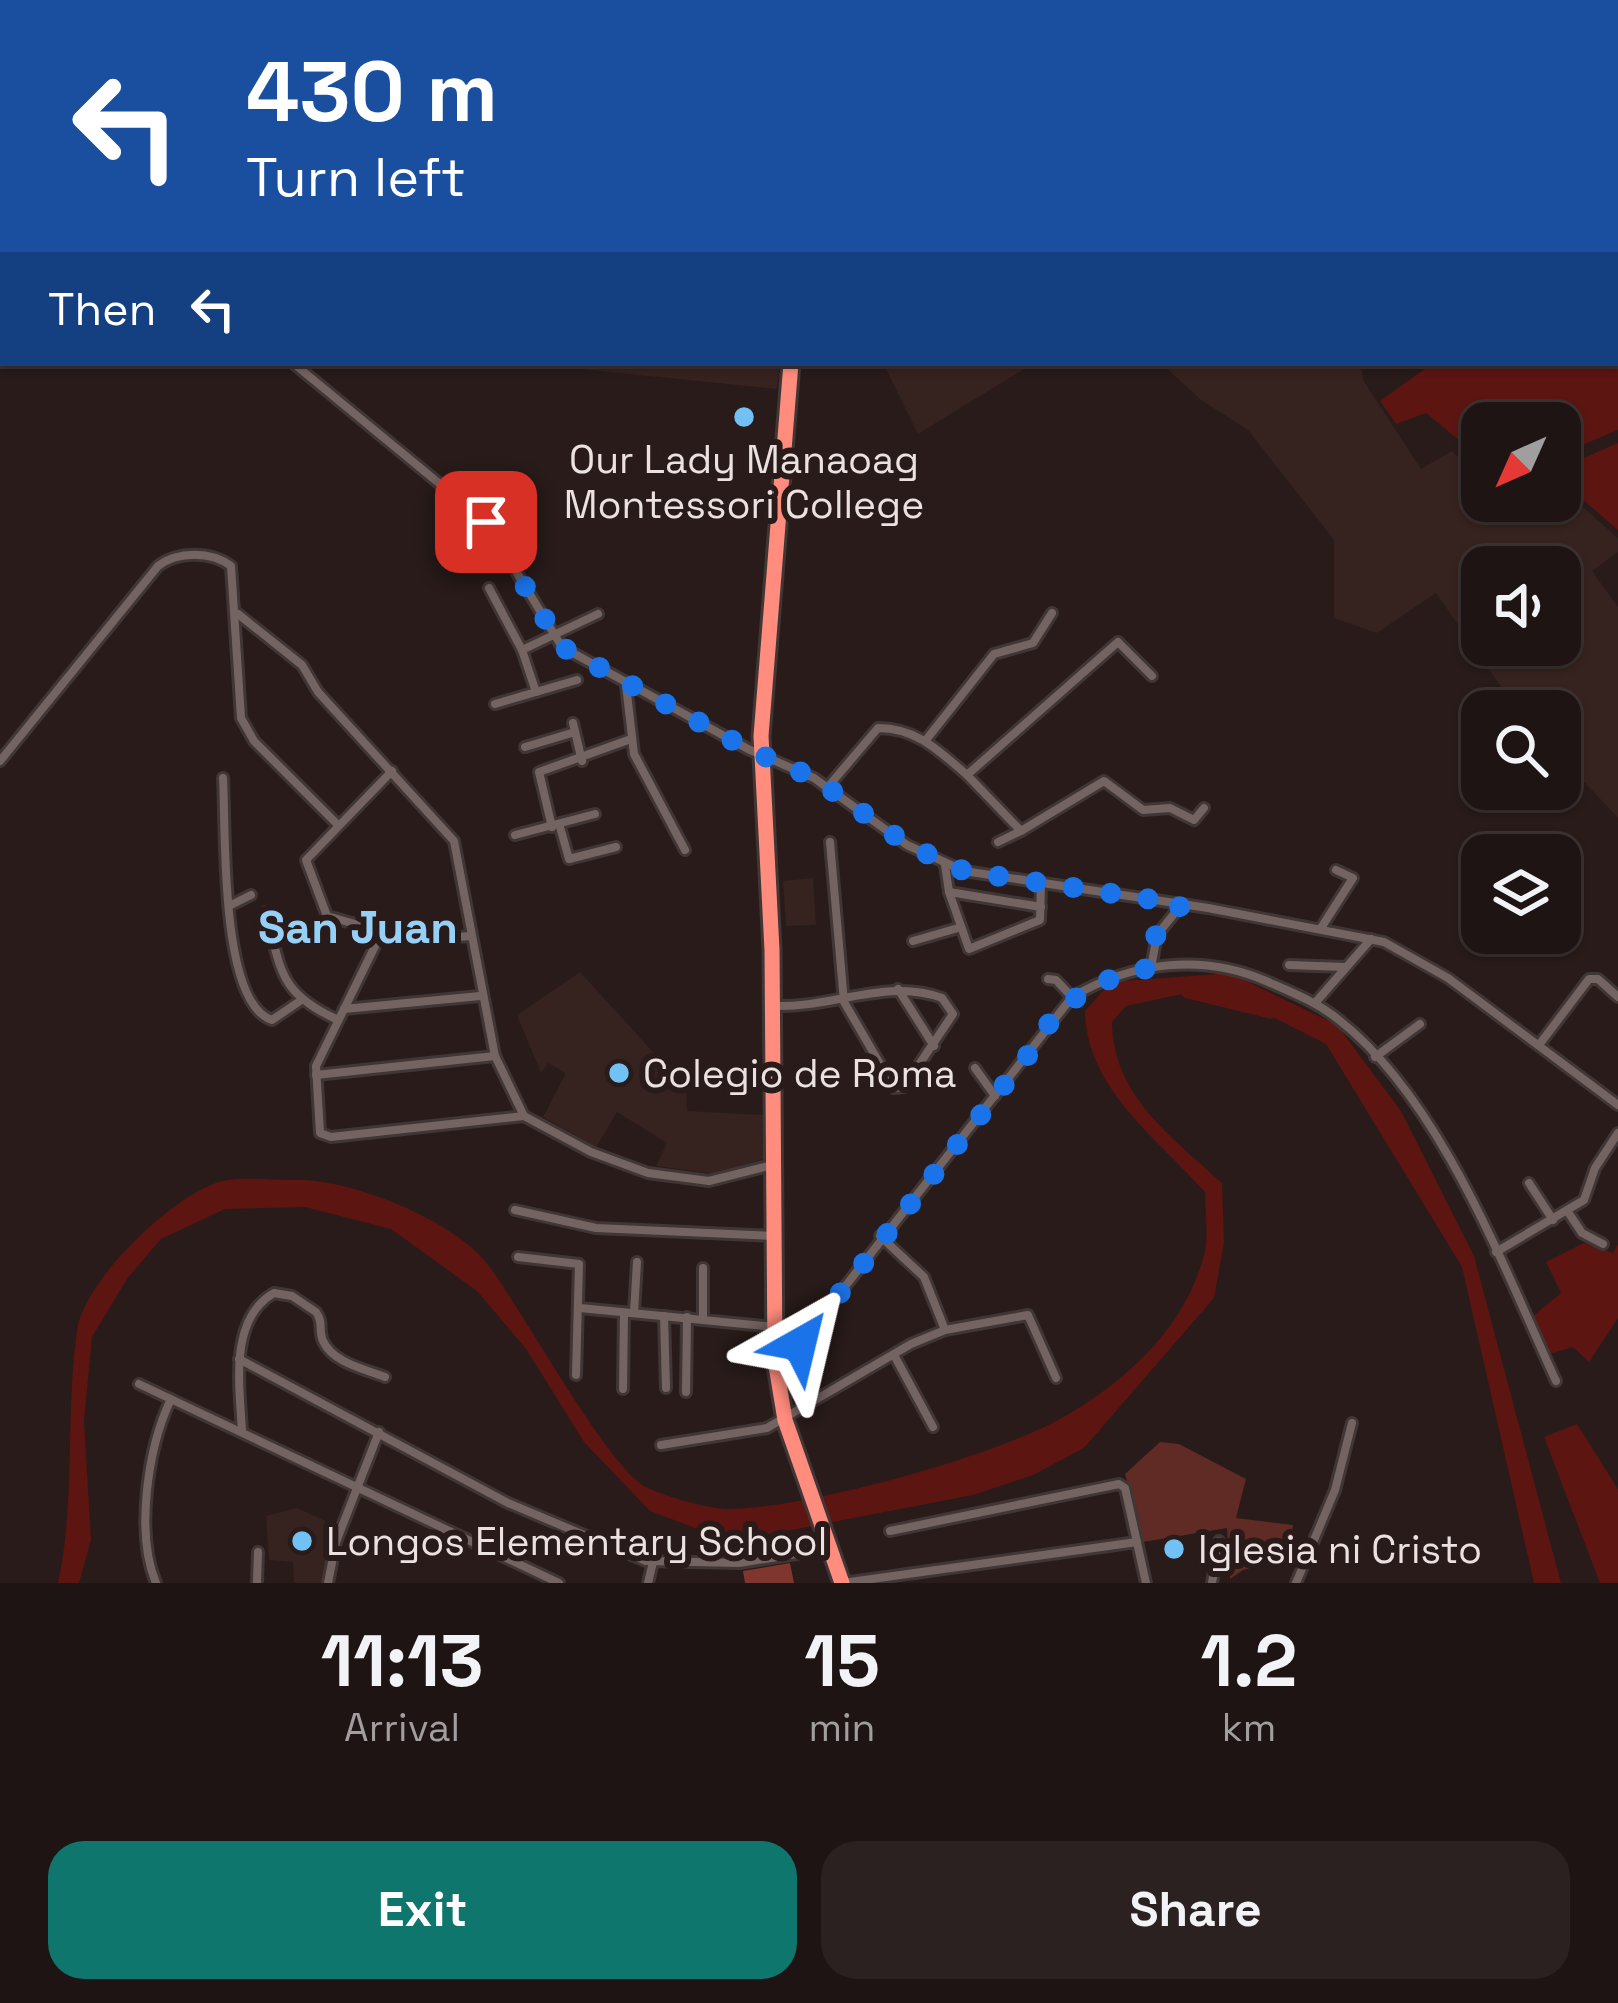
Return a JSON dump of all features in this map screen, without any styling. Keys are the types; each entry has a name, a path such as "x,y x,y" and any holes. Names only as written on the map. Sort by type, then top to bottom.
{"highway":[{"path":"790,366 762,755 773,1006 776,1367 785,1420 843,1583"}],"street":[{"path":"297,366 486,522 554,640 626,685 827,788 895,838 945,865 1371,939 1423,962 1618,1105"},
{"path":"0,761 164,561 201,555 227,561 238,614 241,718 254,740 338,825"},
{"path":"489,588 522,650 536,692"},
{"path":"238,614 302,665 317,692 454,841 495,1056 524,1116"},
{"path":"522,650 554,640 598,614"},
{"path":"926,740 994,654 1033,643 1052,614"},
{"path":"967,775 1118,642 1152,676"},
{"path":"495,704 577,680"},
{"path":"626,685 631,740 640,767 685,850"},
{"path":"525,747 574,728 582,760"},
{"path":"827,788 872,730 902,729 926,740 1022,831"},
{"path":"616,847 568,860 539,772 631,740"},
{"path":"392,771 306,860 307,873 333,922 424,942 471,936"},
{"path":"223,778 233,946 261,1016 272,1020 300,1001"},
{"path":"998,842 1104,781 1143,810 1170,808 1194,820 1204,808"},
{"path":"515,836 596,814"},
{"path":"773,1006 844,1002 897,988 950,1004 950,1022 897,1090 844,1002 830,842"},
{"path":"945,865 958,928 969,950 1040,920 1041,882"},
{"path":"1321,928 1353,878 1336,870"},
{"path":"949,892 1041,907"},
{"path":"229,906 251,895"},
{"path":"1150,968 1156,935 1182,904"},
{"path":"266,912 278,964 300,1001 336,1019"},
{"path":"913,941 958,928"},
{"path":"381,934 336,1019 316,1075 318,1128 327,1137 524,1116 591,1152 648,1172 709,1181 772,1165"},
{"path":"1315,1003 1371,939"},
{"path":"1289,965 1347,968"},
{"path":"776,1367 800,1344 880,1236 1072,997 1113,976 1150,968 1231,968 1315,1003 1375,1057 1438,1144 1496,1252 1556,1381"},
{"path":"1048,980 1056,980 1072,997"},
{"path":"1539,1045 1589,980 1598,980 1618,997"},
{"path":"897,988 934,1046"},
{"path":"343,1009 480,996"},
{"path":"1375,1057 1420,1024"},
{"path":"316,1075 495,1056"},
{"path":"975,1068 994,1096"},
{"path":"1496,1252 1568,1212 1589,1192 1594,1168 1618,1133"},
{"path":"1528,1183 1553,1220"},
{"path":"515,1210 596,1228 775,1236"},
{"path":"1568,1212 1582,1233 1603,1244"},
{"path":"880,1236 924,1277 944,1330"},
{"path":"518,1257 578,1264 576,1375"},
{"path":"623,1389 637,1262"},
{"path":"703,1268 703,1319"},
{"path":"242,1432 241,1341 264,1299 284,1293 321,1317 321,1337 334,1353 360,1371 385,1377"},
{"path":"580,1308 775,1328"},
{"path":"661,1445 785,1420 944,1330 1028,1315 1056,1378"},
{"path":"664,1316 666,1388"},
{"path":"686,1392 687,1317"},
{"path":"894,1355 933,1427"},
{"path":"239,1359 508,1503 653,1562 739,1563 828,1544"},
{"path":"139,1384 559,1583"},
{"path":"156,1583 146,1557 151,1446 171,1399"},
{"path":"1296,1583 1330,1502 1352,1423"},
{"path":"328,1583 355,1485 379,1432"},
{"path":"890,1532 1119,1484 1125,1488 1146,1583"},
{"path":"1212,1583 1219,1541"},
{"path":"843,1583 1137,1542"},
{"path":"257,1552 257,1583"},
{"path":"648,1583 653,1562"}],"shaded area":[{"path":"551,366 780,366 777,389"},
{"path":"884,366 1029,366 918,434"},
{"path":"1164,366 1361,366 1363,380 1421,469 1452,451 1461,460 1461,522 1581,522 1581,505 1618,538 1618,552 1592,571 1618,607 1618,818 1581,778 1581,690 1503,690 1487,666 1581,666 1581,546 1461,546 1461,629 1436,593 1377,633 1334,618 1334,540 1248,430 1201,400"},
{"path":"1429,366 1618,366 1618,430 1581,446 1581,402 1461,402 1461,442 1426,413 1396,424 1380,401"},
{"path":"1618,443 1618,530 1581,498 1581,459"},
{"path":"813,878 816,925 786,926 783,881"},
{"name":"Colegio de Roma","path":"580,972 686,1088 687,1111 764,1115 763,1159 717,1174 656,1166 667,1143 617,1112 596,1147 543,1117 566,1073 548,1063 541,1073 517,1015"},
{"path":"1230,973 1337,1025 1401,1111 1474,1256 1561,1583 1534,1583 1462,1267 1326,1044 1229,995 1182,994 1126,1006 1112,1022 1115,1048 1134,1093 1165,1131 1222,1183 1224,1243 1214,1298 1084,1448 1033,1475 973,1495 771,1534 716,1536 650,1511 584,1442 526,1349 477,1291 391,1229 305,1207 225,1209 161,1239 127,1279 92,1337 84,1421 91,1540 79,1583 58,1583 67,1520 73,1362 83,1310 112,1266 153,1224 197,1192 225,1181 297,1180 344,1186 398,1204 448,1230 485,1261 588,1420 631,1475 648,1488 687,1502 727,1509 760,1507 847,1491 989,1450 1058,1420 1105,1390 1148,1352 1195,1282 1206,1240 1205,1192 1111,1088 1088,1039 1085,1011 1111,982"},
{"path":"1584,1243 1613,1253 1618,1244 1618,1318 1589,1362 1573,1347 1550,1354 1533,1316 1561,1293 1546,1262"},
{"path":"1577,1424 1618,1489 1618,1583 1600,1583 1544,1437"},
{"path":"1160,1442 1179,1444 1246,1479 1236,1518 1293,1525 1288,1560 1243,1570 1230,1579 1227,1528 1143,1542 1125,1474"},
{"name":"Longos Elementary School","path":"297,1508 339,1527 326,1583 294,1583 293,1562 269,1560 266,1516"}],"building":[{"path":"790,1563 794,1583 745,1583 743,1571"}],"waterway":[{"path":"1188,991 1270,1011"}],"place":[{"name":"Our Lady Manaoag Montessori College","path":"744,417"},
{"name":"Colegio de Roma","path":"619,1073"},
{"name":"Longos Elementary School","path":"302,1541"},
{"name":"Iglesia ni Cristo","path":"1174,1549"}],"district":[{"name":"San Juan","path":"358,927"}],"route":[{"path":"486,522 562,647 748,749 814,778 895,838 964,871 1182,904 1156,935 1150,968 1099,982 1072,997 1052,1017 1028,1055 880,1236 800,1344"}]}
